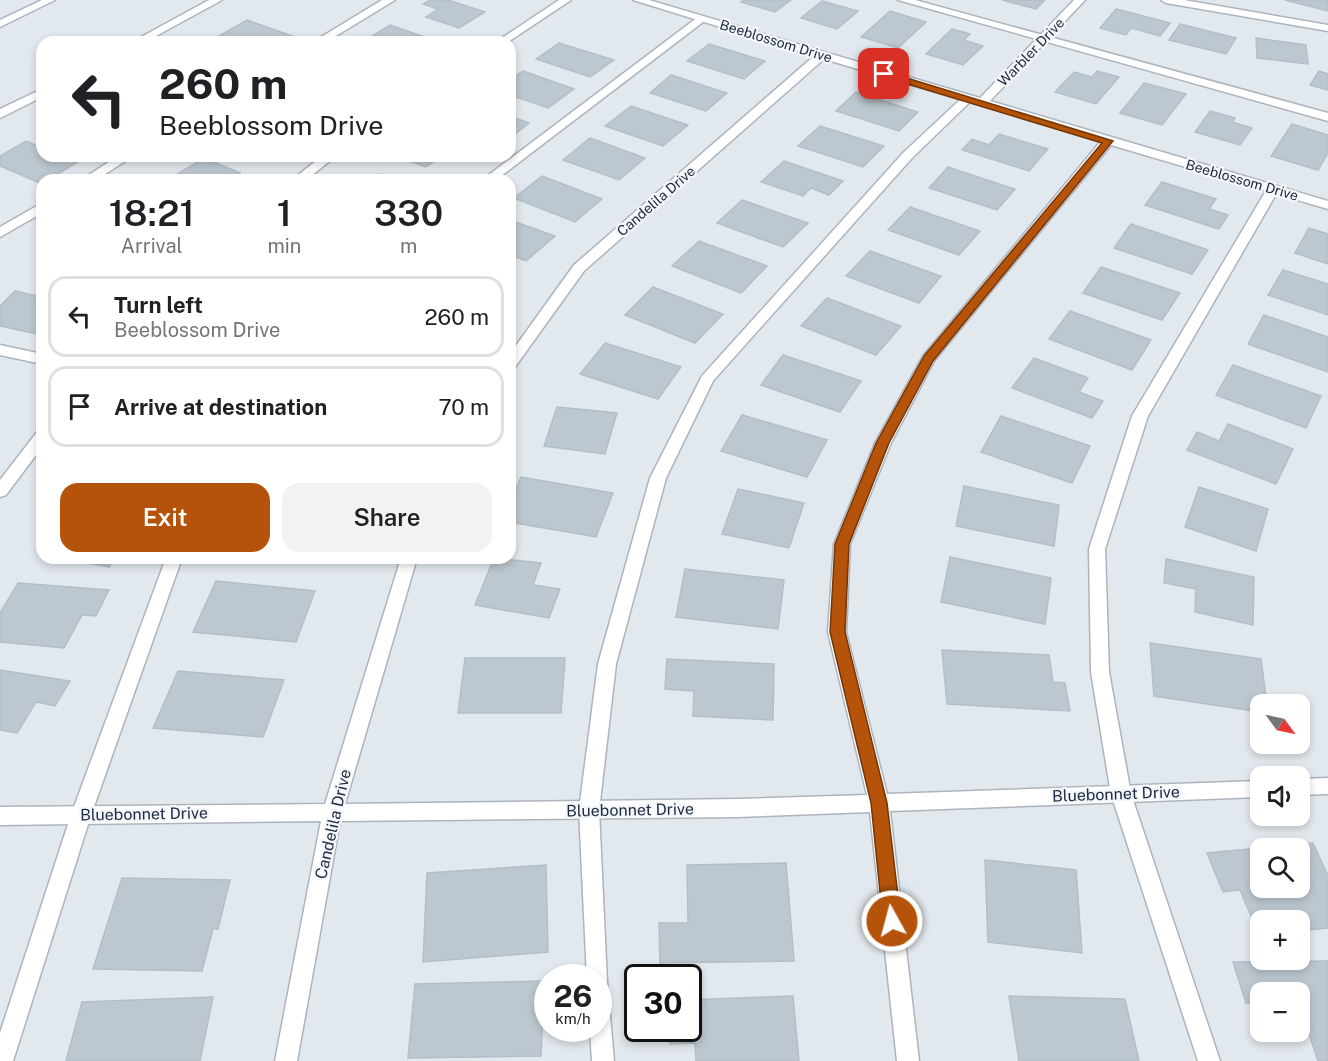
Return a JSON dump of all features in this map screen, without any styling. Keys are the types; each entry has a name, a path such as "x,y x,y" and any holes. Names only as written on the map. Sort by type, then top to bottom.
{"street":[{"path":"0,24 50,0"},
{"path":"148,36 217,0"},
{"path":"328,36 390,0"},
{"path":"510,36 566,0"},
{"name":"Beeblossom Drive","path":"638,0 1328,205"},
{"path":"903,0 1328,117"},
{"name":"Warbler Drive","path":"597,964 589,810 608,664 658,478 707,379 908,155 974,101 1044,38 1080,0"},
{"path":"1166,0 1328,28"},
{"path":"516,159 702,19"},
{"name":"Candelila Drive","path":"516,356 579,268 822,55"},
{"path":"0,114 36,95"},
{"path":"908,1061 879,803 837,632 842,544 883,443 928,359 1108,141"},
{"path":"97,174 117,162"},
{"path":"305,174 322,162"},
{"path":"496,174 512,162"},
{"path":"1209,1061 1121,794 1100,672 1097,549 1140,416 1274,189"},
{"path":"0,233 36,211"},
{"path":"0,350 36,358"},
{"path":"1,488 36,444"},
{"path":"2,1061 81,815 172,564"},
{"name":"Candelila Drive","path":"286,1061 332,813 407,564"},
{"path":"1310,787 1328,786"},
{"name":"Bluebonnet Drive","path":"0,816 589,810 879,803 1250,789"},
{"path":"602,1042 603,1061"}],"building":[{"path":"430,0 448,0 485,12 459,28 426,17 438,9 423,4"},
{"path":"744,0 791,0 775,12 741,2"},
{"path":"1002,0 1045,0 1036,9"},
{"path":"1285,0 1328,0 1328,11"},
{"path":"822,1 858,11 837,29 801,18"},
{"path":"1116,9 1170,23 1160,36 1131,28 1126,35 1100,28"},
{"path":"890,11 926,22 898,48 861,37"},
{"path":"247,20 292,36 219,36"},
{"path":"1180,24 1236,38 1226,54 1169,40"},
{"path":"390,25 422,36 372,36"},
{"path":"952,29 970,34 964,40 983,46 963,65 926,54"},
{"path":"1256,38 1306,45 1308,64 1257,58"},
{"path":"559,43 614,60 590,77 536,59"},
{"path":"709,44 765,61 744,79 687,61"},
{"path":"523,71 574,89 548,108 516,97 516,76"},
{"path":"1097,71 1119,77 1096,104 1055,92 1074,72 1092,77"},
{"path":"1319,71 1328,74 1328,90 1310,85"},
{"path":"671,75 727,93 706,111 650,93"},
{"path":"1144,83 1186,94 1162,125 1120,113"},
{"path":"856,92 918,112 899,131 836,111"},
{"path":"631,106 688,125 663,146 605,126"},
{"path":"1210,111 1235,118 1232,122 1252,128 1240,145 1195,132"},
{"path":"516,118 529,123 516,133"},
{"path":"1292,124 1328,135 1328,153 1318,170 1271,156"},
{"path":"820,126 884,146 863,167 798,146"},
{"path":"999,134 1048,149 1029,171 962,150 972,139 989,145"},
{"path":"590,138 645,158 619,180 563,160"},
{"path":"26,141 36,145 36,162 78,162 58,174 36,174 36,181 0,166 0,156"},
{"path":"784,161 843,181 829,195 811,188 803,196 761,182"},
{"path":"197,162 214,162 240,173 238,174 177,174"},
{"path":"412,162 433,162 426,167"},
{"path":"948,167 1015,189 997,210 929,188"},
{"path":"542,176 602,199 575,222 516,199"},
{"path":"1162,182 1216,199 1209,209 1228,215 1219,229 1145,205"},
{"path":"742,200 808,223 783,247 717,223"},
{"path":"910,207 980,231 959,255 888,230"},
{"path":"516,222 555,236 526,261 516,257"},
{"path":"1131,224 1208,250 1192,274 1114,248"},
{"path":"1309,228 1328,234 1328,264 1295,253"},
{"path":"699,241 767,266 741,293 672,266"},
{"path":"870,251 941,276 919,303 846,276"},
{"path":"1101,267 1180,293 1162,320 1083,293"},
{"path":"1283,270 1328,284 1328,315 1268,295"},
{"path":"653,287 723,314 695,343 625,315"},
{"path":"15,291 36,296 36,334 0,326 0,306"},
{"path":"827,298 901,326 876,355 801,326"},
{"path":"1070,311 1151,340 1132,370 1049,339"},
{"path":"1264,315 1328,337 1328,372 1248,344"},
{"path":"605,343 681,367 658,399 580,374"},
{"path":"783,355 861,381 840,412 761,385"},
{"path":"1034,358 1088,378 1079,392 1103,401 1092,418 1012,388"},
{"path":"1233,365 1321,396 1306,428 1216,395"},
{"path":"557,407 617,413 605,454 544,446"},
{"path":"742,415 827,440 807,477 721,451"},
{"path":"1001,416 1090,446 1072,483 981,452"},
{"path":"1228,424 1293,449 1276,484 1187,450 1197,432 1219,441"},
{"path":"521,477 613,493 596,537 516,523 516,489"},
{"path":"964,486 1059,505 1054,546 956,526"},
{"path":"1199,487 1268,509 1256,551 1185,527"},
{"path":"738,489 804,503 789,548 722,534"},
{"path":"950,557 1051,578 1045,624 941,602"},
{"path":"1166,559 1254,577 1253,625 1195,612 1196,589 1164,583"},
{"path":"516,560 541,563 533,585 560,589 549,618 475,605 492,564 516,564"},
{"path":"92,564 111,564 109,567"},
{"path":"685,569 784,580 778,629 676,617"},
{"path":"216,581 315,591 296,642 193,632"},
{"path":"18,583 109,590 96,616 82,615 64,648 0,642 0,613"},
{"path":"1150,643 1261,659 1266,694 1250,694 1250,710 1154,696"},
{"path":"942,650 1049,655 1053,682 1065,683 1070,711 947,704"},
{"path":"465,658 565,658 561,713 458,713"},
{"path":"667,659 774,664 773,720 693,716 694,691 665,689"},
{"path":"0,670 70,681 55,706 36,702 17,733 0,730"},
{"path":"178,671 284,680 263,737 153,728"},
{"path":"1310,843 1313,843 1328,876 1328,928 1310,930 1310,910 1250,910 1250,914 1240,890 1223,892 1207,853 1250,849 1250,898 1310,898"},
{"path":"985,860 1076,870 1082,953 988,942"},
{"path":"786,863 794,961 660,963 659,923 688,923 687,865"},
{"path":"546,865 548,952 423,962 427,873"},
{"path":"122,878 230,880 218,929 213,929 202,971 93,969"},
{"path":"1310,961 1328,961 1328,1061 1318,1061 1310,1037 1310,982 1250,982 1250,1003 1246,1003 1233,962 1250,962 1250,970 1310,970"},
{"path":"534,981 534,1042 542,1042 541,1056 408,1058 415,984"},
{"path":"793,996 799,1061 696,1061 695,1043 670,1044 670,1042 702,1042 702,999"},
{"path":"1009,996 1125,999 1139,1061 1019,1061"},
{"path":"213,997 200,1061 66,1061 82,1002"}],"route":[{"path":"884,74 1108,141 928,359 883,443 842,544 837,632 879,803 892,921"}]}
